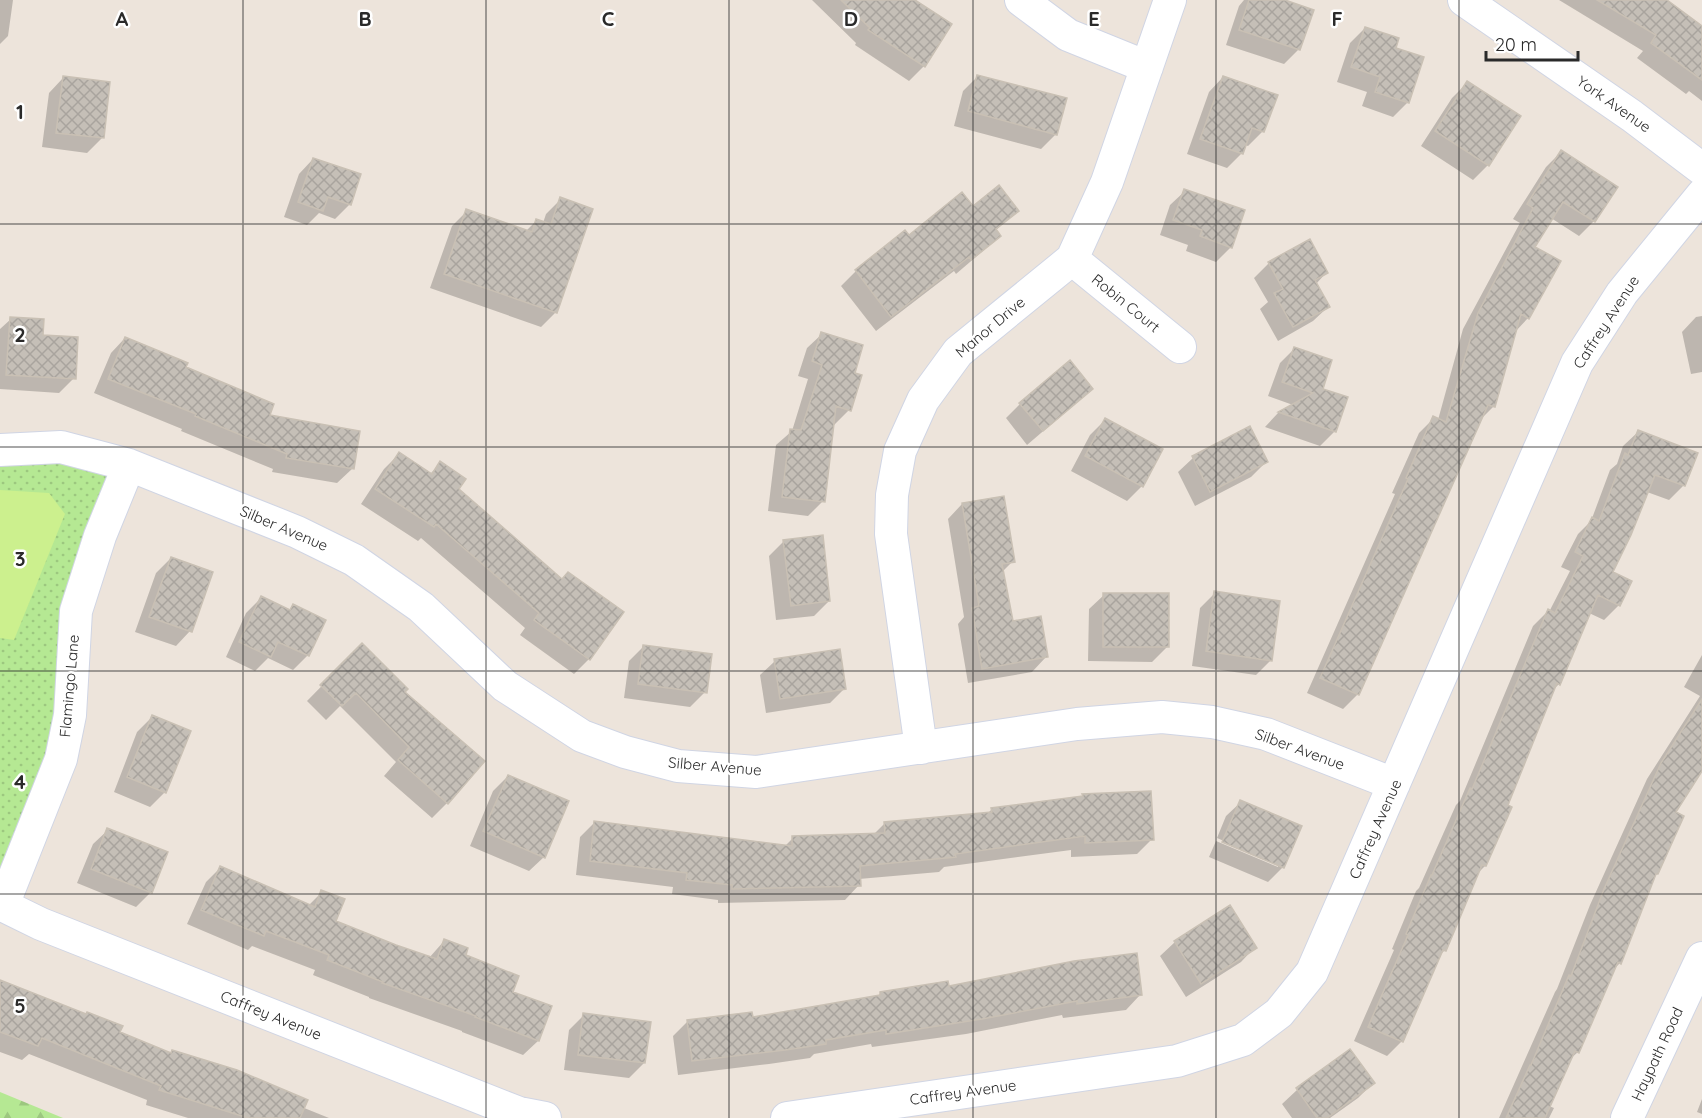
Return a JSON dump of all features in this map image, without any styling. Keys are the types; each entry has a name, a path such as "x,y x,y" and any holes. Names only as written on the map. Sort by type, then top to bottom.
{"street":[{"path":"1021,0 1068,35 1147,67"},
{"name":"Manor Drive","path":"921,748 891,534 892,495 900,452 922,400 958,352 1072,259 1107,182 1170,0"},
{"name":"York Avenue","path":"1464,0 1632,116 1702,169"},
{"name":"Caffrey Avenue","path":"787,1118 1177,1061 1243,1040 1279,1013 1312,972 1577,363 1622,293 1702,195"},
{"name":"Robin Court","path":"1072,259 1180,347"},
{"name":"Silber Avenue","path":"0,450 61,447 129,465 297,532 354,560 422,608 505,687 582,736 625,752 678,766 756,772 1077,724 1162,717 1212,722 1266,734 1394,784"},
{"name":"Flamingo Lane","path":"1,904 61,759 70,715 76,611 99,536 129,465"},
{"name":"Caffrey Avenue","path":"1,904 52,929 519,1113 545,1118"},
{"name":"Haypath Road","path":"1627,1118 1702,958"}],"green space":[{"path":"0,450 129,465 100,535 70,715 0,904"},
{"path":"0,490 49,493 65,514 14,640 0,638"},
{"path":"0,1092 63,1118 0,1118"}],"building":[{"path":"841,0 915,0 952,24 925,67 868,30 870,28"},
{"path":"1249,0 1285,0 1314,10 1300,50 1239,30"},
{"path":"1597,0 1667,0 1702,26 1702,80 1651,43 1656,35"},
{"path":"1365,27 1399,38 1396,48 1424,57 1409,103 1375,92 1380,77 1351,67"},
{"path":"977,75 1067,98 1057,135 968,111"},
{"path":"63,76 110,82 104,138 56,133"},
{"path":"1223,76 1278,95 1264,132 1252,128 1243,154 1200,139"},
{"path":"1467,81 1521,116 1489,166 1435,131"},
{"path":"1561,150 1618,187 1595,222 1563,202 1535,247 1561,261 1529,319 1521,314 1495,407 1488,405 1359,695 1320,678 1408,479 1406,478 1433,416 1446,422 1478,313 1533,208 1527,204"},
{"path":"313,158 361,174 351,205 328,197 323,211 298,202"},
{"path":"999,185 1019,211 996,229 1001,236 971,260 969,257 891,317 855,270 905,230 909,235 962,192 973,206"},
{"path":"1184,189 1245,210 1232,248 1200,236 1202,230 1173,220"},
{"path":"560,197 593,209 557,313 444,274 466,209 532,232 536,219 551,224"},
{"path":"1310,239 1328,273 1315,280 1330,307 1293,327 1274,293 1283,289 1268,262"},
{"path":"10,317 44,319 43,335 78,337 76,379 6,375"},
{"path":"821,332 863,345 855,373 862,375 851,411 836,406 825,502 782,497 790,429 801,430 822,365 812,361"},
{"path":"125,337 188,363 186,367 274,404 270,415 360,431 354,469 286,458 287,454 108,379"},
{"path":"1294,347 1332,360 1323,389 1348,397 1336,432 1278,412 1313,393 1282,382"},
{"path":"1070,360 1093,389 1043,431 1019,403"},
{"path":"1105,418 1163,449 1143,487 1085,456"},
{"path":"1250,426 1268,462 1210,492 1192,456"},
{"path":"1638,430 1698,453 1685,486 1655,475 1631,535 1613,572 1632,581 1620,606 1598,595 1560,685 1557,683 1508,805 1512,807 1486,866 1482,865 1446,951 1443,950 1403,1042 1368,1027 1431,875 1470,788 1472,789 1548,609 1555,613 1583,556 1575,552 1592,517 1599,521 1625,453 1628,455"},
{"path":"399,452 432,474 440,461 466,479 459,489 562,579 568,572 624,612 590,660 534,620 539,613 436,524 434,527 375,489"},
{"path":"1004,496 1015,562 1002,564 1013,621 1041,616 1048,657 982,669 972,608 979,606 962,503"},
{"path":"823,535 830,601 791,606 783,540"},
{"path":"171,557 213,572 192,632 149,617"},
{"path":"1214,591 1280,601 1272,661 1206,651"},
{"path":"1103,593 1169,593 1169,647 1103,647"},
{"path":"261,596 290,610 293,604 326,620 309,656 278,642 271,657 239,642"},
{"path":"362,643 408,689 405,692 485,761 448,804 398,760 409,747 356,693 342,706 320,685"},
{"path":"643,645 712,654 707,693 638,684"},
{"path":"840,649 846,689 780,699 774,659"},
{"path":"1702,699 1702,771 1676,812 1684,816 1658,874 1656,874 1621,964 1618,962 1579,1053 1575,1051 1545,1118 1506,1118 1569,975 1571,976 1604,889 1661,763"},
{"path":"152,715 191,731 166,793 127,777"},
{"path":"508,775 569,801 545,858 483,831"},
{"path":"1151,791 1154,840 1085,843 1085,836 955,854 956,857 860,866 861,886 732,889 732,885 686,880 687,873 590,861 594,821 792,846 792,836 885,833 884,822 992,812 991,808 1083,796 1082,794"},
{"path":"1240,800 1302,826 1284,868 1222,842"},
{"path":"107,828 168,852 152,893 91,869"},
{"path":"220,866 315,907 321,890 345,899 336,921 437,959 444,939 468,948 466,955 519,976 513,992 552,1006 539,1041 382,983 327,960 329,955 266,931 264,936 201,910"},
{"path":"1230,905 1257,948 1201,984 1174,941"},
{"path":"1137,953 1142,995 1077,1004 1077,1001 886,1034 886,1030 826,1040 826,1044 692,1061 687,1020 752,1012 753,1017 880,995 880,992 948,981 949,986 1074,961"},
{"path":"0,980 123,1026 120,1032 171,1053 172,1050 237,1070 308,1100 300,1118 248,1118 159,1090 161,1086 42,1038 38,1046 0,1032"},
{"path":"583,1013 651,1022 645,1063 578,1055"},
{"path":"1350,1049 1375,1083 1327,1118 1317,1118 1296,1088"}]}
